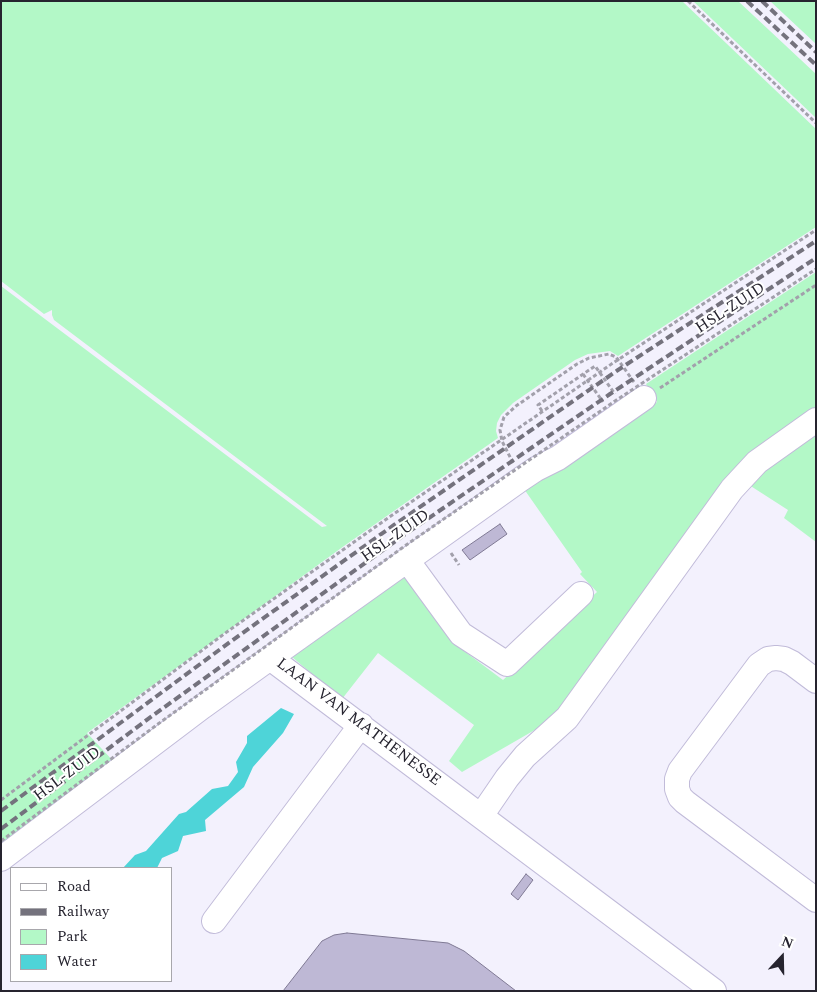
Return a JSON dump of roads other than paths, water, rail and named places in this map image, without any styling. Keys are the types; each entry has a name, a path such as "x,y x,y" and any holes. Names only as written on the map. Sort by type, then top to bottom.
{"street":[{"path":"270,658 520,479 558,458 627,408"},
{"path":"481,816 507,778 525,756 567,718 732,488 757,462 816,420"},
{"path":"408,560 461,634 507,664 581,594"},
{"name":"LAAN VAN MATHENESSE","path":"1,859 270,658 714,991"},
{"path":"816,681 784,659 768,659 759,665 680,771 677,779 677,789 680,797 685,802 816,900"},
{"path":"214,921 361,725"}],"water":[{"path":"281,708 294,714 283,733 253,767 244,787 205,820 206,831 183,836 178,851 162,858 158,867 124,867 135,855 146,851 179,814 186,812 212,789 228,786 238,772 236,762 247,743 247,736"}],"railway":[{"path":"747,1 816,65"},
{"path":"762,1 816,52"},
{"path":"1,811 230,642 394,525 618,370 816,241"},
{"path":"1,829 152,716 404,535 610,394 816,258"}]}
